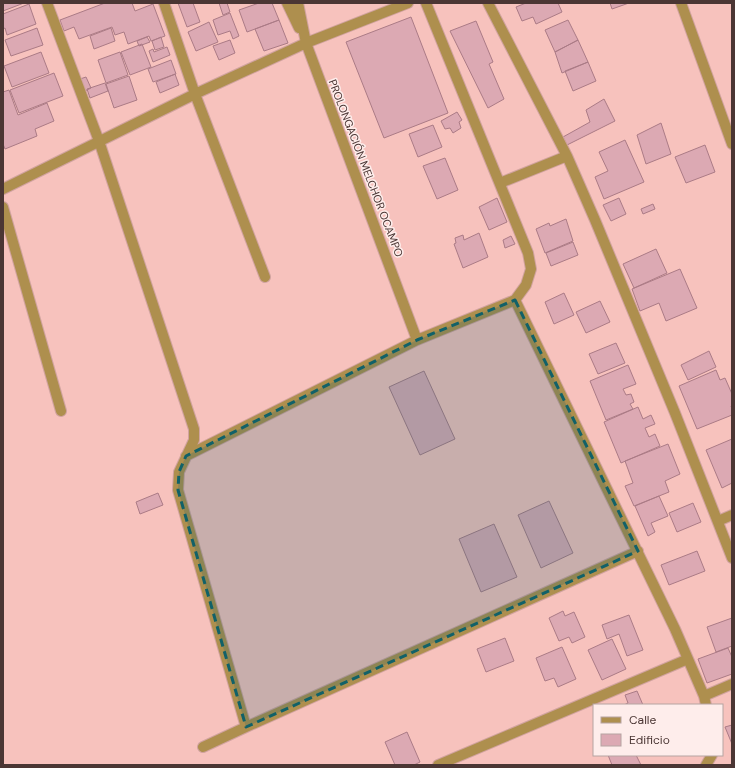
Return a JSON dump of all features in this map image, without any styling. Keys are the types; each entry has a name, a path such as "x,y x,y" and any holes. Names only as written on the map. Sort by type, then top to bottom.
{"street":[{"path":"47,3 99,141 194,429 194,440 178,472 178,490 246,727"},
{"path":"164,3 195,94 265,277"},
{"path":"287,3 306,43"},
{"name":"PROLONGACIÓN MELCHOR OCAMPO","path":"298,3 306,43 417,340"},
{"path":"3,189 195,94 306,43 408,3"},
{"path":"186,456 417,340 515,300 526,284 531,268 528,253 426,3"},
{"path":"488,3 567,156 672,406 732,558"},
{"path":"681,3 732,144"},
{"path":"500,183 567,156"},
{"path":"3,207 60,411"},
{"path":"515,300 638,551 675,629 705,700 732,684"},
{"path":"718,521 732,515"},
{"path":"203,747 638,551"},
{"path":"438,765 688,659"},
{"path":"706,765 711,756"}],"highlighted area":[{"path":"515,300 638,551 246,727 178,490 179,472 186,456 417,340"}],"building":[{"path":"3,3 24,3 3,11"},
{"path":"105,3 132,3 135,11 153,4 165,36 151,41 149,36 128,44 124,32 115,35 112,27 79,39 74,27 64,31 60,20"},
{"path":"178,3 193,3 200,22 187,27"},
{"path":"219,3 227,3 230,12 223,15"},
{"path":"259,3 272,3 279,20 247,32 239,10"},
{"path":"526,3 558,3 562,12 536,24 533,17 522,21 516,7"},
{"path":"610,3 629,3 612,9"},
{"path":"29,4 36,24 7,35 5,28 3,29 3,14"},
{"path":"230,13 239,36 233,39 230,31 218,35 213,20"},
{"path":"411,17 448,113 384,138 346,42"},
{"path":"279,20 288,43 264,51 255,29"},
{"path":"568,20 578,40 555,52 545,30"},
{"path":"476,21 493,62 489,64 504,99 488,108 450,31"},
{"path":"209,22 218,42 196,51 188,32"},
{"path":"37,28 43,45 11,56 5,40"},
{"path":"111,28 115,41 94,49 90,36"},
{"path":"147,37 150,42 139,46 137,41"},
{"path":"161,37 164,47 155,50 152,41"},
{"path":"230,40 235,53 219,60 213,46"},
{"path":"578,40 588,62 562,73 555,52"},
{"path":"142,44 151,67 130,75 121,52"},
{"path":"167,47 170,55 153,62 149,51 153,49 154,52"},
{"path":"41,52 49,73 12,87 4,66"},
{"path":"120,52 128,75 106,83 98,60"},
{"path":"171,60 176,74 153,82 148,69"},
{"path":"588,62 596,81 573,91 565,71"},
{"path":"54,73 63,96 19,113 10,90"},
{"path":"175,74 179,85 160,93 156,82"},
{"path":"129,76 137,100 114,108 106,84"},
{"path":"86,77 91,88 85,91 80,79"},
{"path":"105,83 108,91 90,98 87,89"},
{"path":"9,90 18,115 47,103 54,121 35,129 37,136 5,149 3,144 3,92"},
{"path":"604,99 615,121 567,145 563,137 590,122 586,110"},
{"path":"457,112 462,120 459,122 461,128 453,133 450,128 445,129 441,121"},
{"path":"661,123 671,154 646,164 637,135"},
{"path":"433,125 442,147 418,157 409,134"},
{"path":"625,140 644,182 604,199 595,177 608,171 599,152"},
{"path":"705,145 715,172 686,183 675,157"},
{"path":"445,158 458,190 437,199 423,166"},
{"path":"497,198 507,222 489,230 479,207"},
{"path":"619,198 626,214 611,221 603,205"},
{"path":"653,204 655,209 643,214 641,209"},
{"path":"566,219 573,241 545,253 536,229 549,223 550,226"},
{"path":"479,233 488,257 463,268 454,244 456,243 455,238 463,235 464,240"},
{"path":"511,236 515,244 505,248 503,240"},
{"path":"573,242 578,255 551,266 546,253"},
{"path":"656,249 667,273 634,288 623,264"},
{"path":"680,269 697,308 666,321 659,303 640,311 632,289"},
{"path":"564,293 574,315 554,324 545,302"},
{"path":"600,301 610,322 586,333 576,312"},
{"path":"616,343 625,363 598,374 589,354"},
{"path":"709,351 716,367 688,380 681,365"},
{"path":"628,365 636,384 623,389 626,395 631,394 634,402 630,404 633,409 606,420 590,381"},
{"path":"716,370 720,380 725,378 732,394 732,415 697,429 679,386"},
{"path":"424,371 455,439 420,455 389,387"},
{"path":"638,407 643,419 651,415 655,424 645,428 649,437 655,434 660,446 621,463 604,422"},
{"path":"732,439 732,483 722,488 706,450"},
{"path":"668,444 680,474 665,481 669,492 634,506 625,486 633,483 625,461"},
{"path":"158,493 163,505 140,514 136,502"},
{"path":"659,496 668,516 651,523 655,532 648,536 635,506"},
{"path":"549,501 573,553 541,568 518,515"},
{"path":"693,503 701,522 677,532 669,513"},
{"path":"494,524 517,577 481,592 459,539"},
{"path":"697,551 705,571 669,585 661,565"},
{"path":"563,611 565,616 574,612 585,637 572,643 569,637 559,641 549,618"},
{"path":"629,615 643,650 627,656 619,634 607,639 602,625"},
{"path":"732,618 732,646 716,652 707,627"},
{"path":"505,638 514,661 486,672 477,649"},
{"path":"612,639 626,669 602,680 588,650"},
{"path":"562,647 576,679 558,687 554,678 545,681 536,658"},
{"path":"728,648 732,657 732,674 707,683 698,659"},
{"path":"637,691 643,704 626,704 628,703 625,695"},
{"path":"732,725 732,744 725,727"},
{"path":"407,732 420,762 414,765 395,765 385,742"},
{"path":"608,756 636,756 641,765 612,765"}]}
